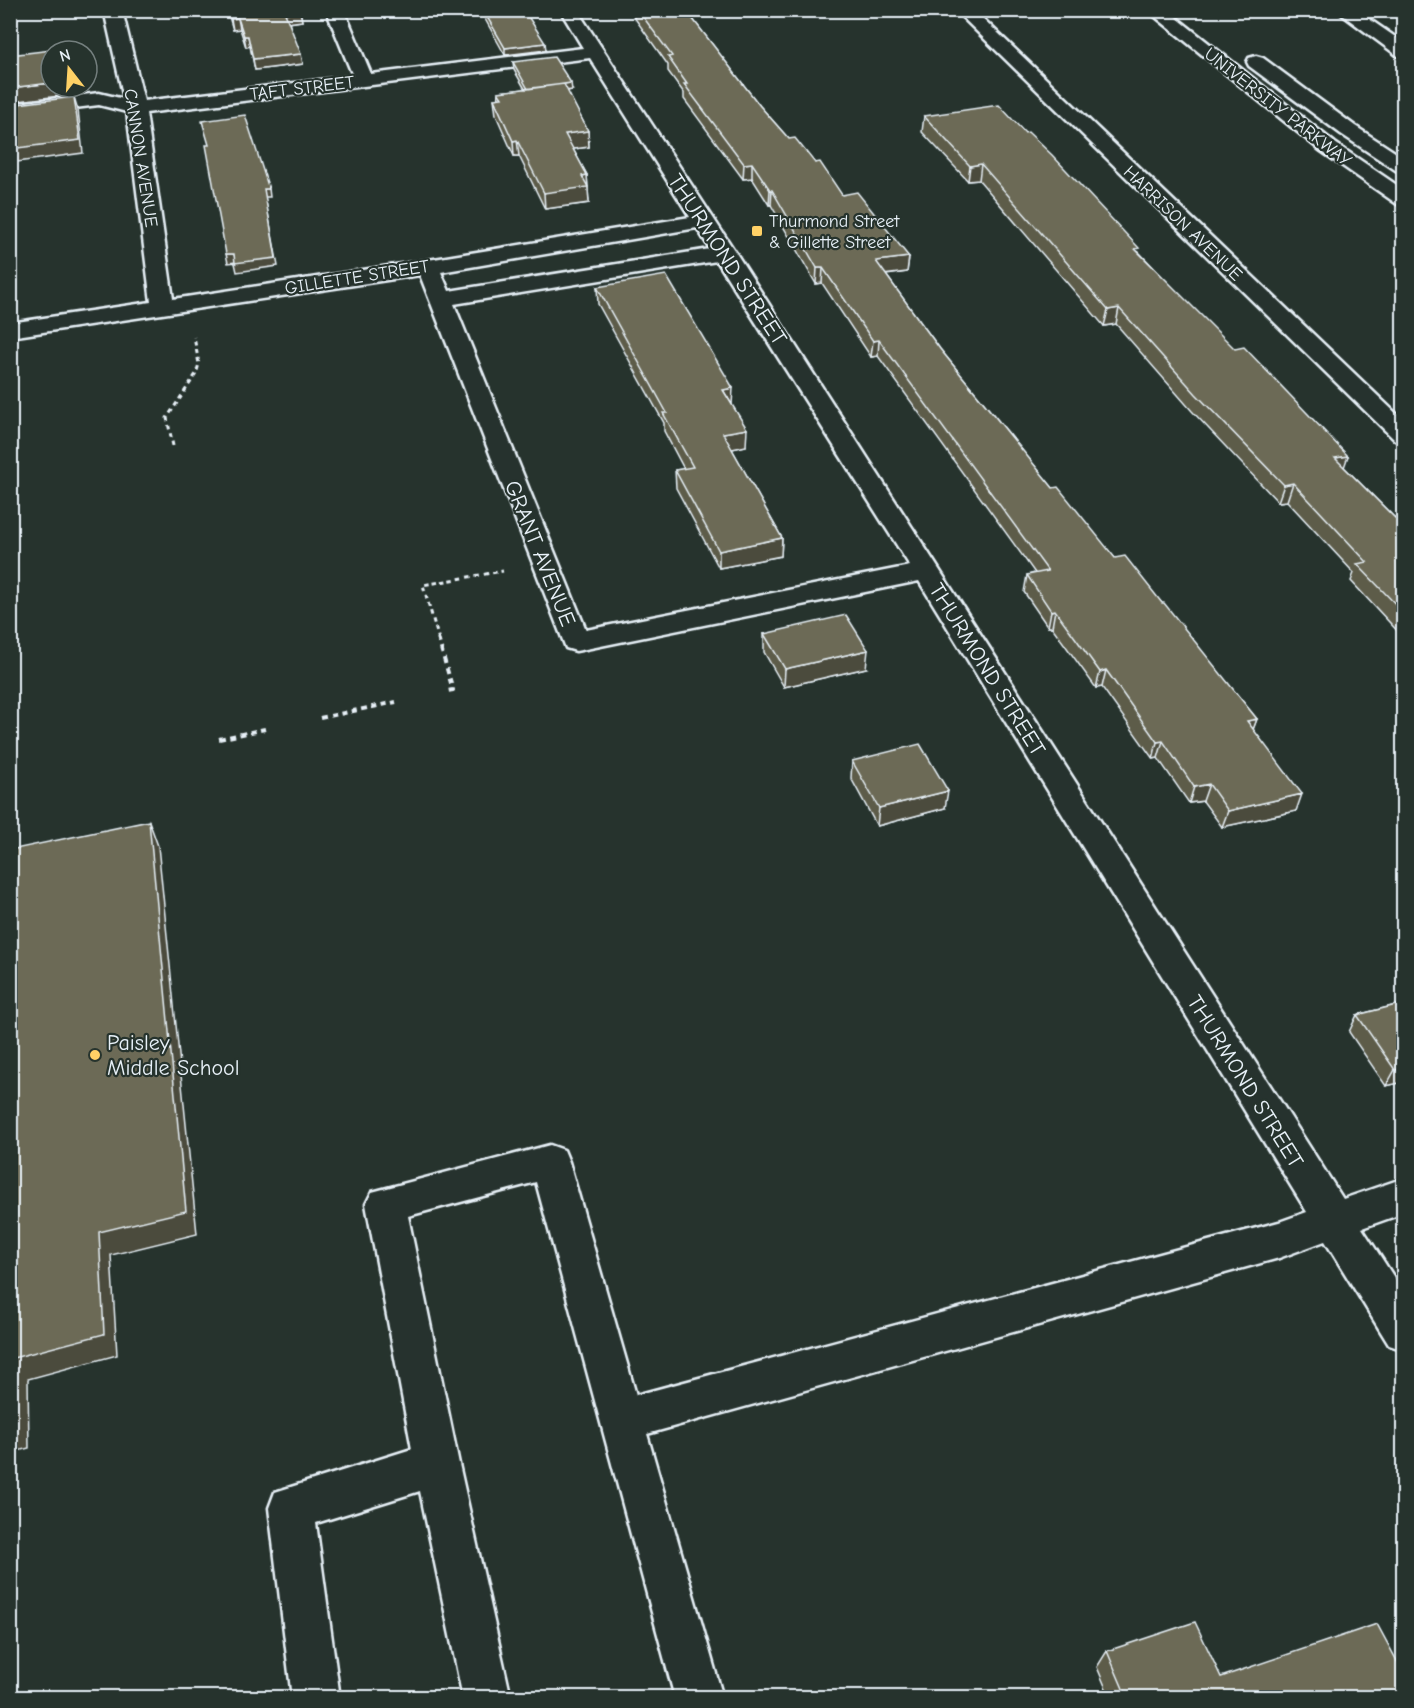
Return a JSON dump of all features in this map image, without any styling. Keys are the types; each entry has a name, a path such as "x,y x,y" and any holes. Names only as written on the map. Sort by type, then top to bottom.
{"street":[{"name":"CANNON AVENUE","path":"113,10 136,108 163,307"},
{"path":"335,10 364,80"},
{"name":"THURMOND STREET","path":"568,10 927,571 1404,1331"},
{"name":"HARRISON AVENUE","path":"963,10 1404,435"},
{"name":"UNIVERSITY PARKWAY","path":"1155,10 1328,147 1404,200"},
{"path":"1344,10 1404,52"},
{"name":"TAFT STREET","path":"10,110 99,99 136,108 594,52"},
{"name":"UNIVERSITY PARKWAY","path":"1244,52 1348,130 1404,167"},
{"name":"GILLETTE STREET","path":"10,330 428,267 703,220"},
{"path":"441,299 724,253"},
{"name":"GRANT AVENUE","path":"428,267 576,641 927,571"},
{"path":"487,1698 437,1464 387,1204 550,1162 699,1698"},
{"path":"621,1420 1279,1240 1404,1195"},
{"path":"316,1698 291,1508 437,1464"}],"path":[{"path":"173,446 167,418 196,374 199,364 194,335"},
{"path":"447,691 453,690 423,585 503,570"},
{"path":"320,718 396,702"},
{"path":"219,739 265,729"}],"building":[{"path":"228,10 300,10 285,13 301,54 253,59 248,36 244,36 238,18 231,19"},
{"path":"483,10 524,10 545,43 505,48"},
{"path":"638,10 689,10 695,18 692,18 760,106 789,139 795,138 815,163 820,162 842,195 857,192 909,257 876,261 940,349 1053,488 1058,487 1115,558 1125,556 1164,603 1257,719 1247,721 1302,794 1228,811 1209,784 1194,787 1163,741 1157,742 1106,670 1100,672 1055,610 1051,611 1027,575 1048,571 879,340 873,341 823,268 817,268 772,190 752,163 744,164 684,84 687,84 668,57 672,56"},
{"path":"39,52 39,84 10,88 10,55"},
{"path":"554,57 571,83 528,89 513,62"},
{"path":"564,84 588,131 565,134 587,175 582,176 588,187 544,193 517,140 513,141 494,99 502,98 498,92"},
{"path":"74,99 80,140 10,149 10,105"},
{"path":"999,105 1025,133 1028,132 1052,155 1139,248 1135,249 1235,349 1244,347 1348,456 1335,458 1404,527 1404,613 1357,564 1367,562 1293,483 1284,485 1196,394 1119,308 1108,310 981,164 970,166 924,116"},
{"path":"245,115 269,189 264,189 276,258 235,263 234,254 226,254 206,145 209,145 202,121"},
{"path":"666,275 733,388 723,390 747,429 723,433 782,538 719,551 675,470 693,467 663,413 667,413 597,287"},
{"path":"846,615 868,650 785,669 764,634"},
{"path":"920,744 948,791 879,808 852,761"},
{"name":"Paisley Middle School","path":"149,821 186,1211 99,1232 104,1334 13,1358 14,1428 10,1428 10,850"},
{"path":"1404,1003 1404,1068 1395,1070 1357,1015"},
{"path":"1195,1622 1221,1677 1377,1624 1404,1674 1404,1698 1127,1698 1107,1651"}],"place":[{"name":"Thurmond Street & Gillette Street","path":"757,231"},
{"name":"Paisley Middle School","path":"95,1055"}]}
